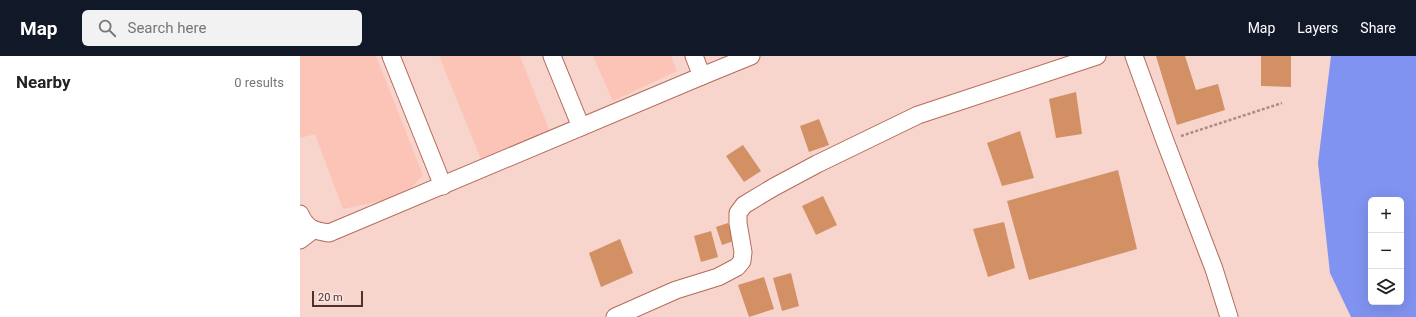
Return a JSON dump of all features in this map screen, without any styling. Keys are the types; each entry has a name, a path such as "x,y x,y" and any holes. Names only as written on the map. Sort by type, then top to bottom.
{"street":[{"path":"391,56 443,186"},
{"path":"552,56 581,127"},
{"path":"694,56 702,76"},
{"path":"300,214 307,235 329,233 751,56"},
{"path":"614,317 676,290 718,277 737,267 742,261 743,252 738,223 738,213 744,205 786,180 918,115 1098,56"},
{"path":"1134,56 1214,269 1229,317"}],"path":[{"path":"1165,141 1282,104"}],"shaded area":[{"path":"300,56 376,56 423,175 411,188 386,200 343,209 315,134 300,138"},
{"path":"439,56 520,56 550,132 481,159"},
{"path":"593,56 671,56 677,71 613,101"}],"water":[{"path":"1331,56 1416,56 1416,317 1351,317 1330,273 1318,163"}],"building":[{"path":"1156,56 1185,56 1196,90 1218,84 1225,110 1177,125"},
{"path":"1261,56 1291,56 1291,87 1261,86"},
{"path":"1076,92 1082,134 1056,138 1049,99"},
{"path":"819,119 829,145 809,152 800,126"},
{"path":"1020,131 1034,178 1002,186 987,143"},
{"path":"743,145 761,171 744,182 726,156"},
{"path":"1118,170 1137,249 1029,280 1007,201"},
{"path":"823,196 837,225 816,235 802,206"},
{"path":"1004,222 1015,268 988,277 973,229"},
{"path":"728,223 734,241 722,245 716,227"},
{"path":"711,231 718,257 701,262 694,236"},
{"path":"620,239 633,273 601,287 589,253"},
{"path":"791,273 799,306 782,311 773,278"},
{"path":"764,277 774,309 749,317 738,285"}]}
